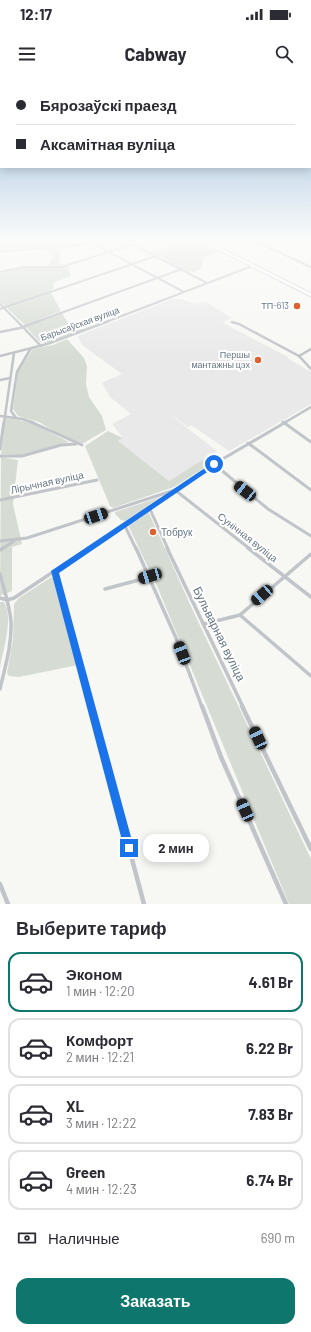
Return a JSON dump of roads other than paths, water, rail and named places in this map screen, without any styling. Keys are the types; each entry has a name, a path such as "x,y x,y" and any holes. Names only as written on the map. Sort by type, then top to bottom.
{"main road":[{"path":"281,280 311,295"}],"street":[{"path":"0,309 84,280"},
{"path":"0,332 23,327 149,280"},
{"path":"164,280 184,292"},
{"path":"202,280 207,283"},
{"name":"Барысаўская вуліца","path":"0,356 41,346 214,280"},
{"path":"0,304 41,346"},
{"path":"232,322 239,324 299,356 311,370"},
{"path":"16,418 11,411 16,372 31,348"},
{"path":"299,356 311,349"},
{"path":"0,449 14,353"},
{"path":"0,380 10,378"},
{"path":"0,598 7,600 14,598 214,464 283,422 311,407"},
{"path":"0,416 32,421 59,436 82,445 61,445 22,456 0,456"},
{"path":"283,422 311,442"},
{"path":"248,443 311,490"},
{"path":"214,464 268,509 311,536"},
{"name":"Лірычная вуліца","path":"0,500 97,480"},
{"path":"0,542 27,538 175,490"},
{"name":"Сунічная вуліца","path":"175,490 311,597"},
{"name":"Бульварная вуліца","path":"149,507 311,849"},
{"path":"124,524 150,576 176,638 221,757 286,904"},
{"path":"0,550 16,540"},
{"path":"204,624 240,615 311,554"},
{"path":"55,571 144,904"},
{"path":"0,574 11,615 10,648 0,689"},
{"path":"105,590 150,576"},
{"path":"240,615 311,676"},
{"path":"0,884 8,904"}],"place":[{"name":"ТП-613","path":"297,306"},
{"name":"Першы мантажны цэх","path":"258,360"},
{"name":"Тобрук","path":"153,532"}]}
